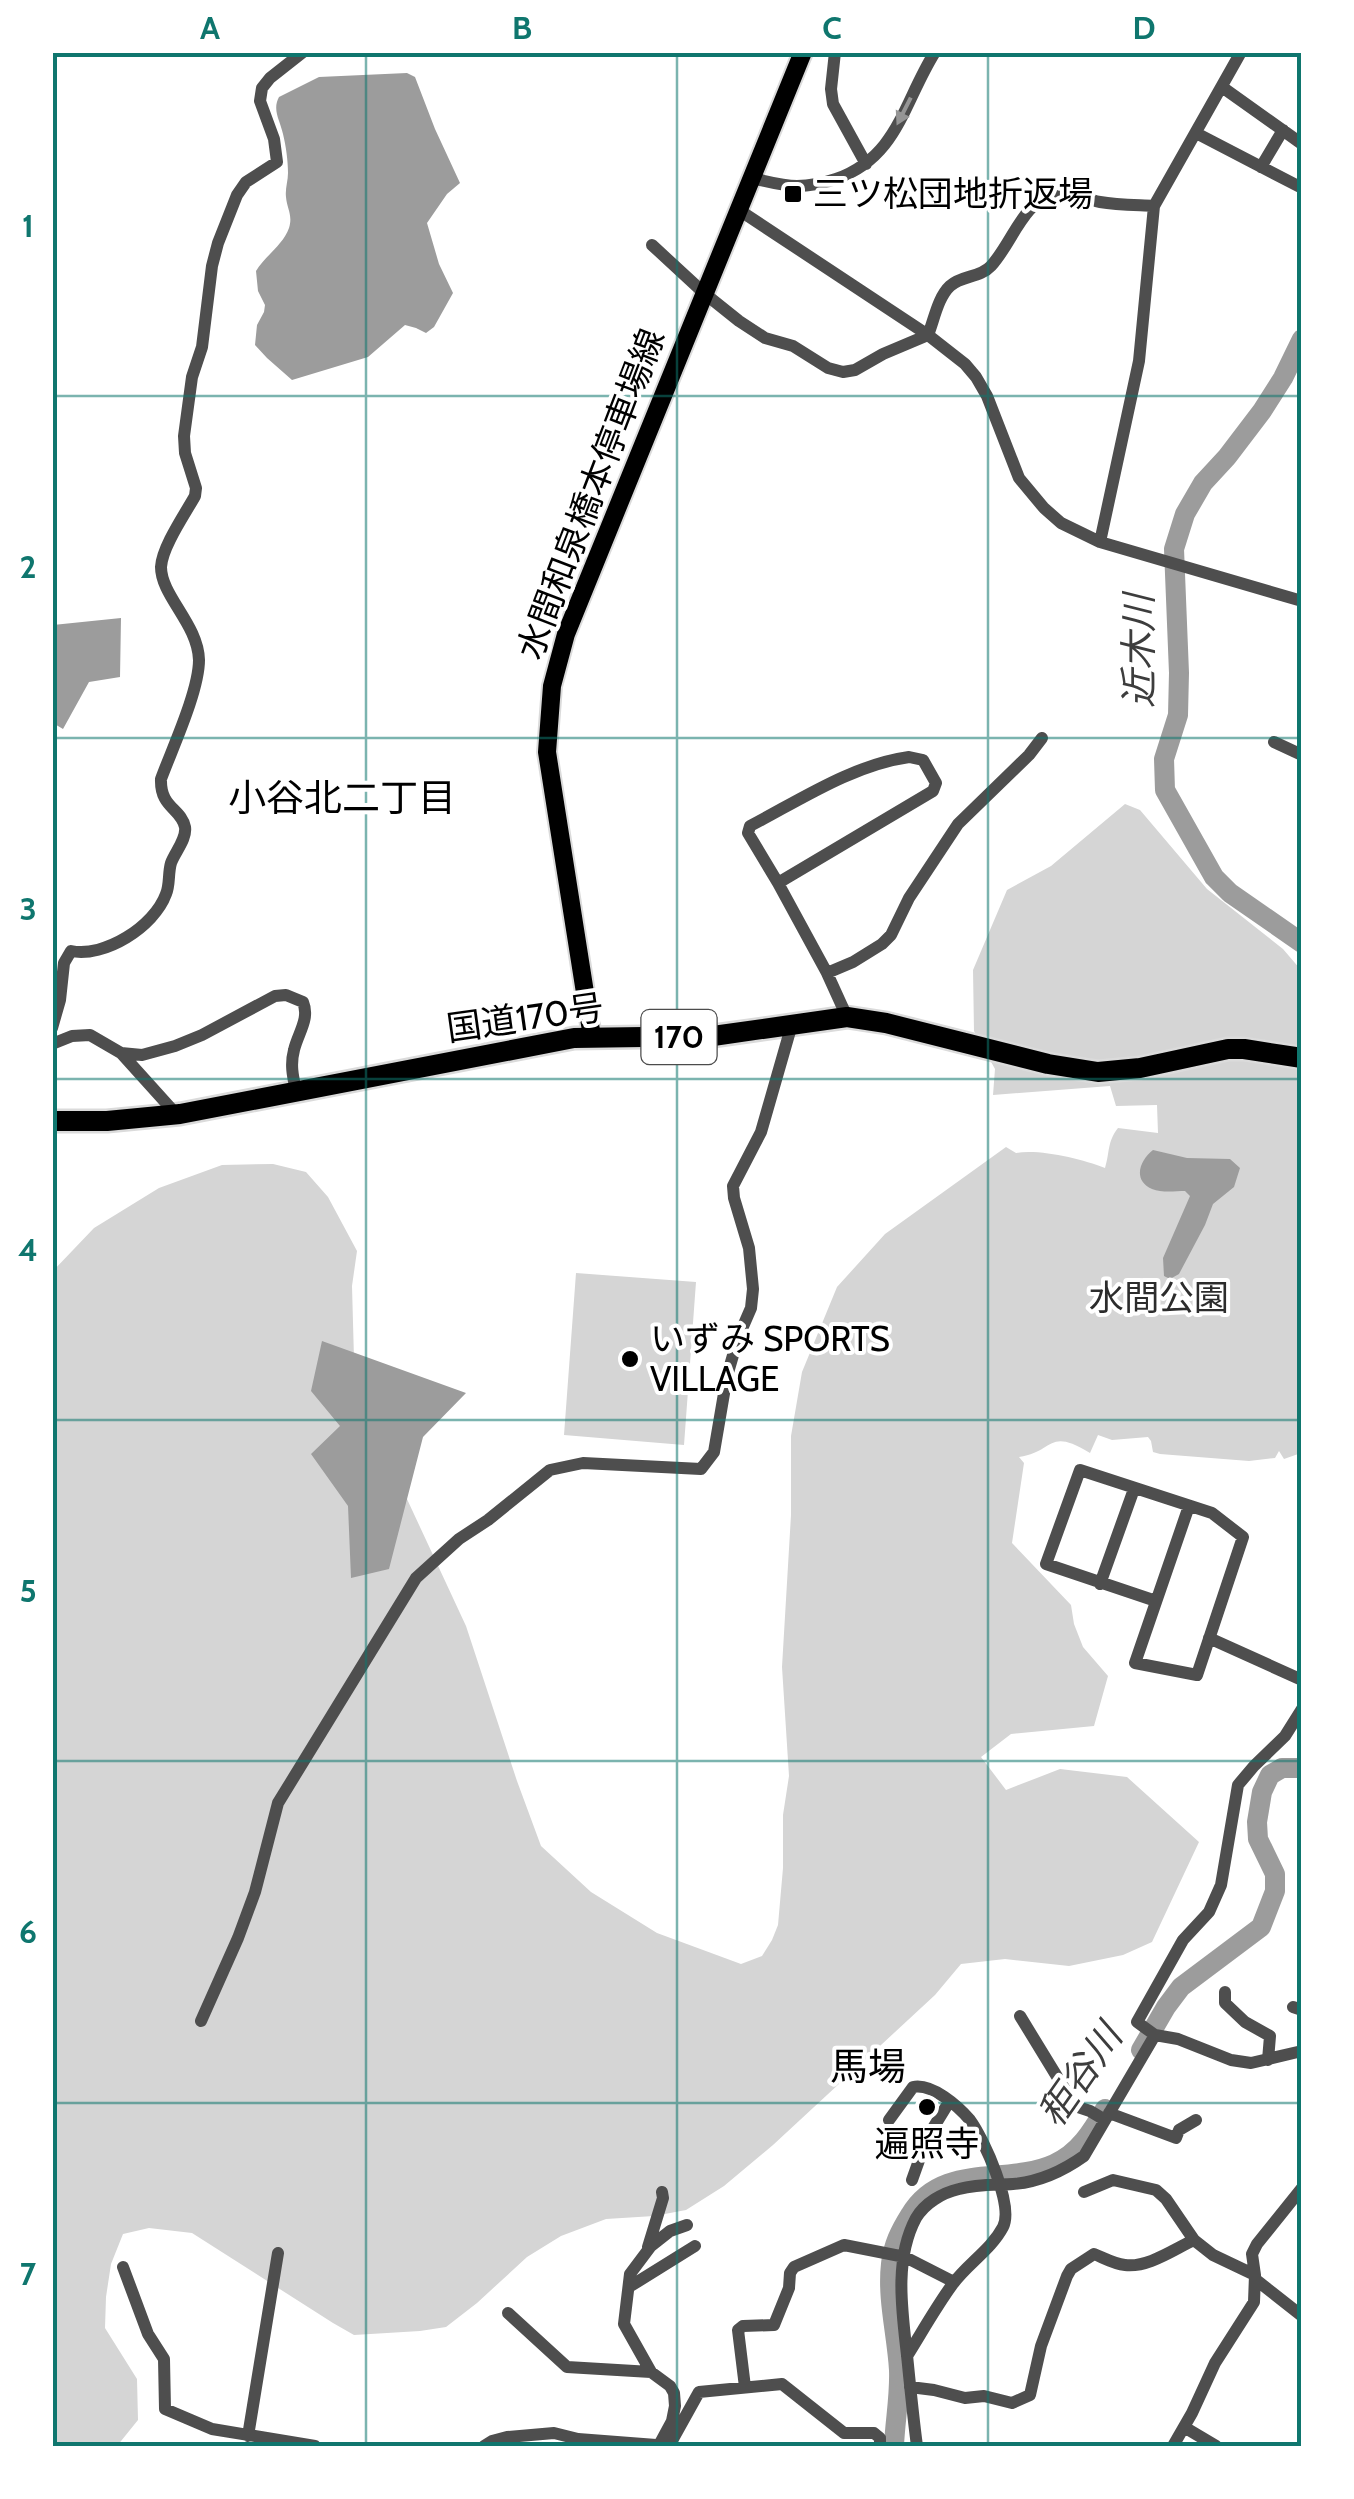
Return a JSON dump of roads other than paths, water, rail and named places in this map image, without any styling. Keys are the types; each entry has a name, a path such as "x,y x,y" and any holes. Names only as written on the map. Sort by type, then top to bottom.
{"highway":[{"name":"国道170号","path":"52,1121 107,1121 176,1114 545,1042 592,1037 713,1036 847,1017 1098,1072 1140,1068 1228,1049 1302,1058"}],"main road":[{"name":"水間和泉橋本停車場線","path":"592,1037 548,752 552,686 566,634 803,52"}],"street":[{"path":"52,1028 64,962 70,951 84,954 145,926 166,894 169,869 184,838 186,829 166,803 160,780 195,685 198,646 165,584 161,568 164,554 195,496 184,436 218,244 246,182 277,162 274,139 260,101 262,88 303,52"},
{"path":"835,52 833,104 866,164"},
{"path":"751,178 795,186 822,184 866,164 891,136 934,52"},
{"path":"1100,542 1139,361 1154,206 1241,52"},
{"path":"1222,87 1302,144"},
{"path":"1261,167 1283,130"},
{"path":"1196,133 1302,188"},
{"path":"652,246 738,321 765,338 792,346 828,368 843,372 928,335 949,287 990,268 1037,202 1055,192 1072,190 1095,202 1154,206"},
{"path":"738,210 950,351 976,377 987,396 1019,478 1032,496 1062,522 1100,542 1302,602"},
{"path":"827,974 882,944 958,824 1030,755 1042,738"},
{"path":"1274,742 1302,755"},
{"path":"778,883 934,791 936,783 922,760 891,760 840,779 750,826 748,833 847,1017"},
{"path":"121,1053 142,1055 175,1046 286,994 303,1002 306,1010 291,1069 296,1091"},
{"path":"201,2021 255,1892 278,1803 416,1578 550,1470 583,1463 700,1469 714,1452 727,1376 751,1308 753,1289 749,1248 734,1186 761,1132 792,1024"},
{"path":"52,1044 72,1036 90,1035 121,1053 176,1114"},
{"path":"1156,1601 1046,1564 1068,1502 1080,1470 1134,1489 1190,1506 1212,1514 1243,1537 1196,1675 1135,1664 1190,1506"},
{"path":"1100,1584 1134,1489"},
{"path":"1209,1638 1302,1680"},
{"path":"1302,1709 1285,1736 1238,1785 1221,1885 1209,1912 1183,1940 1137,2022 1155,2035 1178,2039 1231,2060 1252,2063 1302,2051"},
{"path":"1225,1992 1224,2004 1244,2022 1270,2036 1268,2060"},
{"path":"1020,2016 1075,2106 1176,2138 1179,2130 1196,2120"},
{"path":"916,2446 900,2290 916,2219 934,2200 960,2188 1017,2184 1041,2178 1084,2156 1155,2035"},
{"path":"888,2120 918,2085 960,2110 979,2132 994,2165 1005,2224 954,2282 907,2356"},
{"path":"912,2180 927,2138 950,2102"},
{"path":"1084,2192 1114,2180 1156,2190 1166,2198 1194,2240 1255,2277 1302,2316"},
{"path":"1172,2446 1214,2363 1254,2302 1252,2254 1302,2188"},
{"path":"647,2252 662,2192"},
{"path":"659,2446 672,2421 674,2393 652,2372 624,2324 630,2274 670,2231 687,2225"},
{"path":"910,2388 1012,2403 1030,2396 1041,2346 1072,2268 1094,2254 1131,2266 1194,2240"},
{"path":"745,2388 738,2330 743,2326 774,2325 794,2267 844,2245 905,2257 954,2282"},
{"path":"629,2287 695,2246"},
{"path":"248,2436 278,2253"},
{"path":"123,2267 148,2334 164,2359 165,2409 212,2429 316,2446"},
{"path":"508,2313 566,2367 652,2372"},
{"path":"484,2446 492,2440 507,2442 554,2433 578,2440 669,2446 698,2392 782,2384 844,2433 874,2434 880,2438 880,2446"},
{"path":"1184,2427 1216,2446"}],"waterway":[{"name":"近木川","path":"1302,339 1262,411 1203,483 1185,514 1174,549 1178,715 1164,759 1165,790 1214,877 1230,893 1302,943"},
{"name":"秬谷川","path":"1141,2050 1181,1987 1261,1927 1275,1891 1275,1874 1258,1839 1262,1792 1270,1775 1282,1768 1302,1768"},
{"name":"秬谷川","path":"894,2446 899,2370 890,2277 893,2251 910,2215 923,2198 939,2187 1054,2164 1084,2141 1105,2109"}],"place":[{"name":"三ツ松団地折返場","path":"793,194"},
{"name":"いずみ SPORTS VILLAGE","path":"630,1359"},
{"name":"遍照寺","path":"927,2107"}],"district":[{"name":"小谷北二丁目","path":"342,798"},
{"name":"馬場","path":"868,2067"}],"park label":[{"name":"水間公園","path":"1159,1298"}]}
